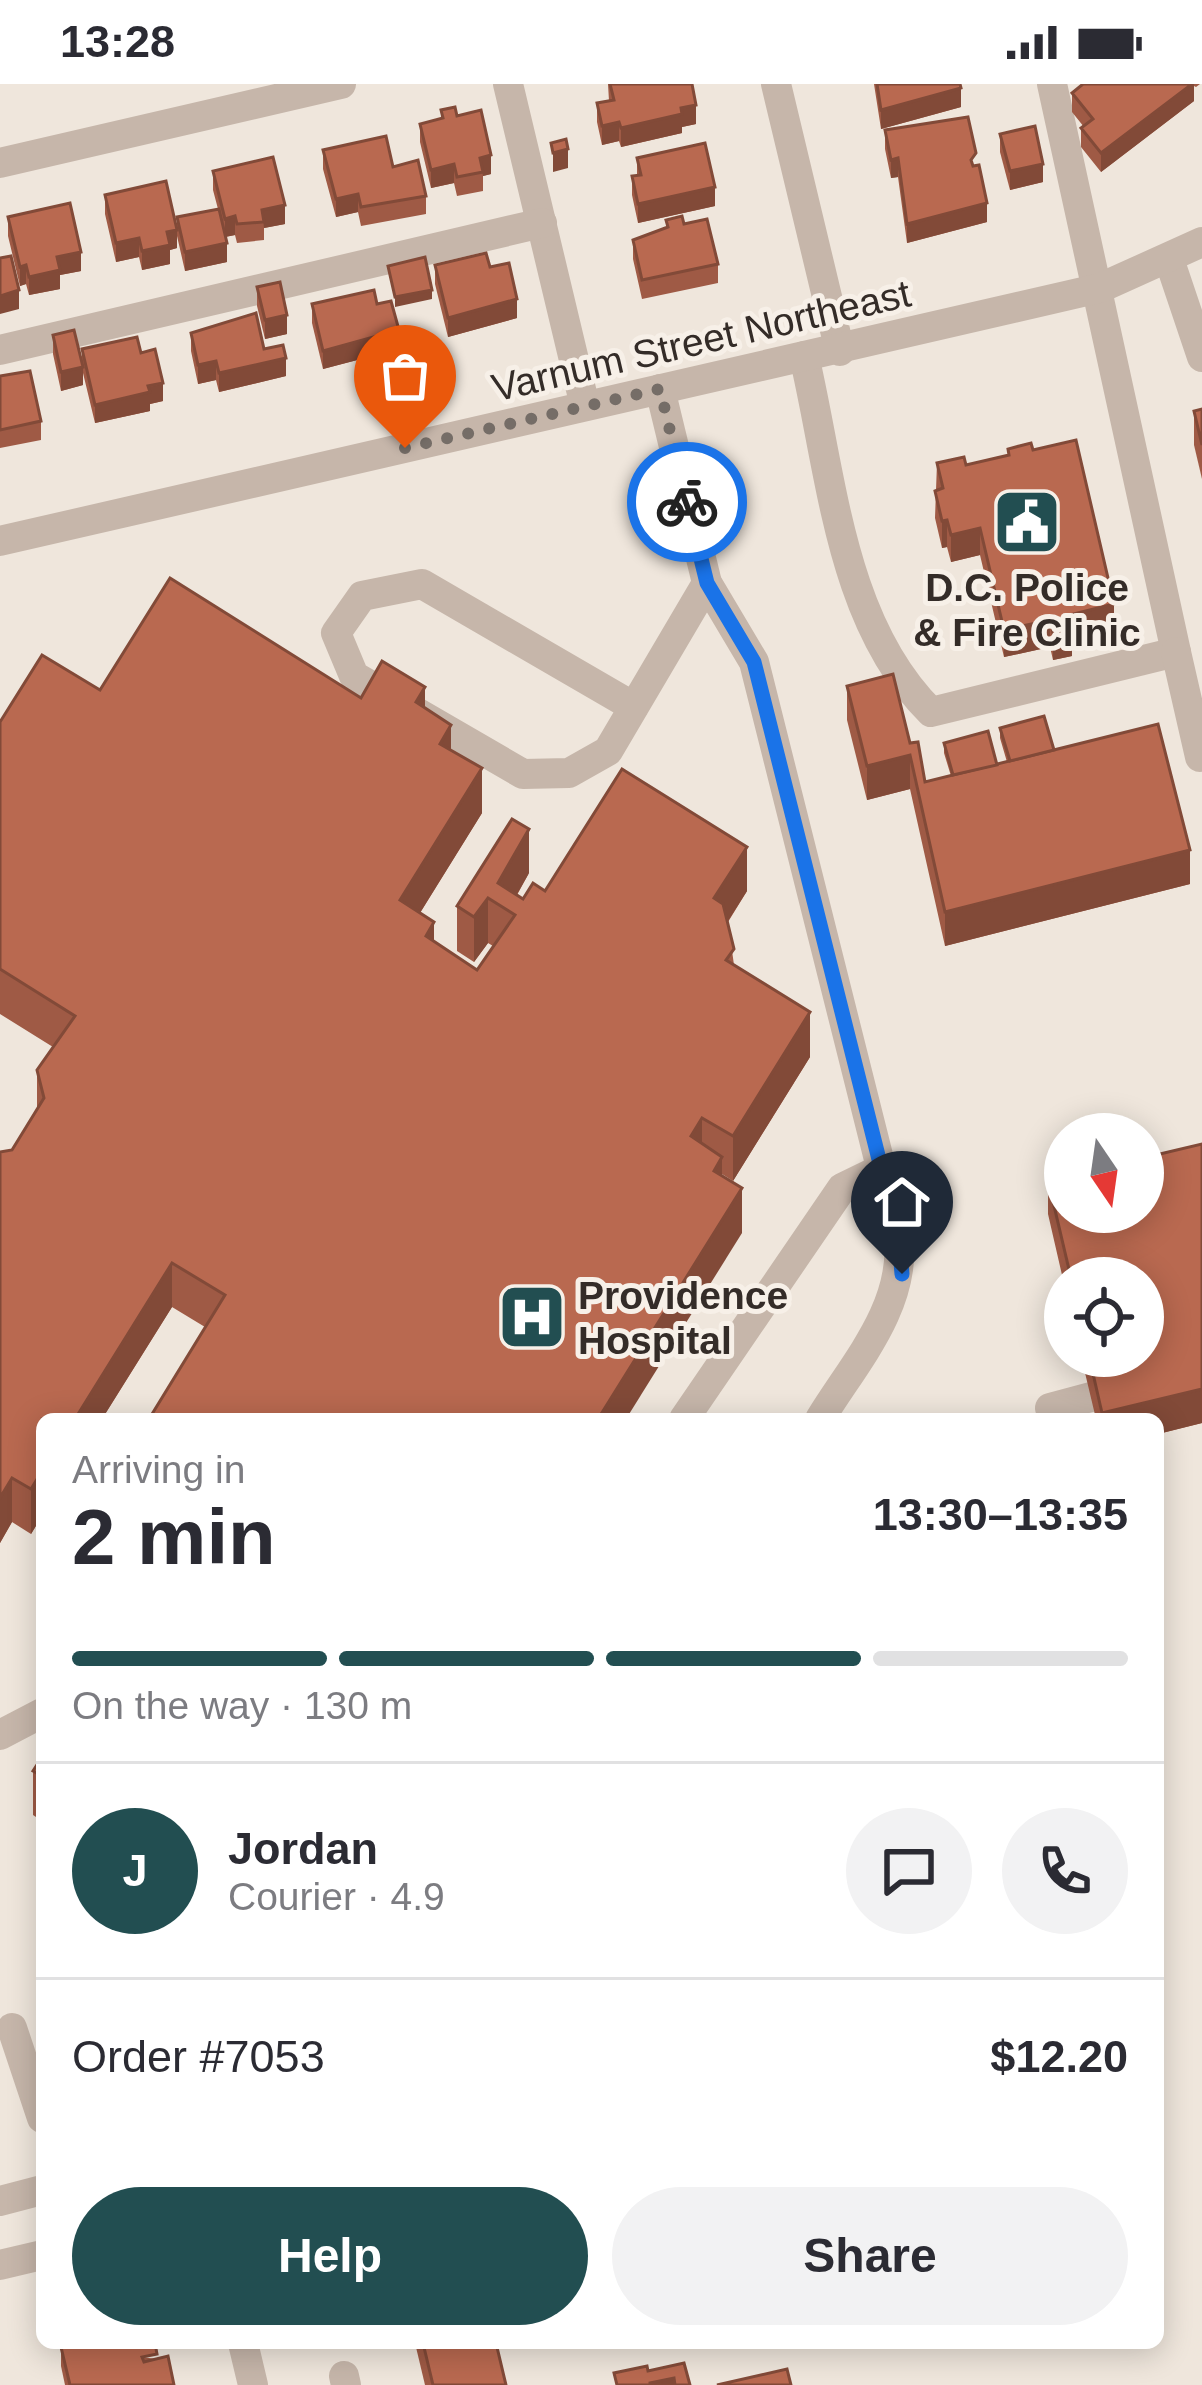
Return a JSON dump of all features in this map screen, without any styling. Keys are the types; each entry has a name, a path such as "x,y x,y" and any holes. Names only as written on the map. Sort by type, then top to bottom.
{"street":[{"path":"0,163 341,84"},
{"path":"508,84 585,406"},
{"path":"776,84 840,350"},
{"path":"1052,84 1200,757"},
{"path":"0,350 542,224"},
{"name":"Varnum Street Northeast","path":"0,541 1100,288 1202,242"},
{"path":"1169,260 1187,326 1202,357"},
{"path":"804,356 860,605 916,697 931,712 1176,652"},
{"path":"660,389 707,583 754,662 899,1239 902,1274 892,1304 824,1413"},
{"path":"634,707 422,584 362,596 336,633 354,676 523,774 569,773 608,751 634,707 707,583"},
{"path":"688,1413 842,1188 879,1170"},
{"path":"1050,1408 1091,1397"},
{"path":"0,1735 36,1716"},
{"path":"12,2028 36,2100"},
{"path":"0,2200 36,2191"},
{"path":"0,2265 36,2256"},
{"path":"244,2349 253,2385"}],"building":[{"path":"610,84 692,84 696,105 681,108 682,114 621,128 619,122 602,126 597,103 614,100"},
{"path":"877,84 960,84 961,88 881,110"},
{"path":"1083,84 1192,84 1101,153 1081,128 1093,119 1072,93"},
{"path":"455,107 457,116 481,110 491,155 480,158 483,172 457,177 454,164 431,170 420,124 443,118 441,110"},
{"path":"968,117 976,153 971,160 973,166 979,165 987,203 907,224 898,158 891,160 885,130"},
{"path":"1035,126 1043,164 1010,171 1000,134"},
{"path":"386,136 393,167 418,160 426,196 361,207 358,194 336,199 323,150"},
{"path":"566,139 568,149 553,153 551,143"},
{"path":"705,143 715,187 638,204 632,176 641,175 637,158"},
{"path":"273,157 285,205 262,210 264,222 237,224 235,216 225,219 213,171"},
{"path":"166,181 177,230 167,232 170,245 142,251 139,238 116,243 105,195"},
{"path":"70,203 81,252 57,257 60,270 29,277 26,265 20,267 8,217"},
{"path":"219,209 227,243 185,252 177,217"},
{"path":"682,216 684,224 707,219 718,264 642,280 633,240 668,227 666,220"},
{"path":"486,253 490,267 509,263 517,299 448,318 435,265"},
{"path":"11,256 19,290 0,296 0,258"},
{"path":"425,257 432,290 395,297 388,266"},
{"path":"280,282 287,315 265,320 257,287"},
{"path":"374,290 377,304 391,301 399,330 323,351 312,304"},
{"path":"256,313 264,349 283,345 286,358 219,373 216,361 198,365 191,333"},
{"path":"74,330 83,367 61,372 53,335"},
{"path":"137,337 141,353 155,349 163,383 148,386 150,392 95,405 82,349"},
{"path":"30,371 41,421 0,430 0,376"},
{"path":"1202,409 1202,445 1194,411"},
{"path":"1076,440 1114,604 1069,615 1072,629 1053,633 1050,620 1004,630 980,528 951,535 947,520 942,521 935,491 943,488 937,463 964,457 966,465 1009,455 1008,449 1031,443 1033,450"},
{"path":"170,578 361,698 382,661 425,687 416,702 451,725 440,744 482,768 400,900 434,922 426,936 477,970 515,915 488,898 474,917 457,906 512,819 529,829 498,883 523,899 533,883 545,891 622,769 747,847 714,898 723,904 734,949 726,960 810,1012 733,1136 702,1118 691,1136 722,1157 714,1171 742,1188 602,1413 153,1413 225,1295 172,1263 79,1413 36,1413 36,1481 31,1489 12,1478 0,1498 0,1152 12,1150 44,1098 37,1070 75,1016 0,969 0,722 42,655 100,690"},
{"path":"893,674 910,743 918,742 925,782 1158,724 1190,850 945,912 910,755 867,766 847,686"},
{"path":"1044,716 1054,750 1010,761 1000,728"},
{"path":"988,731 997,765 953,775 944,743"},
{"path":"1202,1144 1202,1389 1102,1413 1094,1377 1164,1377 1164,1257 1066,1257 1060,1233 1164,1233 1164,1153"},
{"path":"61,2349 156,2349 157,2354 142,2357 144,2362 168,2356 174,2385 70,2385"},
{"path":"424,2349 497,2349 506,2385 433,2385"},
{"path":"684,2363 690,2385 675,2385 674,2378 650,2385 617,2385 614,2373 647,2366 648,2371"},
{"path":"787,2369 791,2385 717,2385"}],"way so far":[{"path":"405,448 660,389 687,502"}],"place":[{"name":"D.C. Police & Fire Clinic","path":"1027,522"},
{"name":"Providence Hospital","path":"532,1317"}],"route":[{"path":"687,502 707,583 754,662 899,1239 902,1274"}]}
